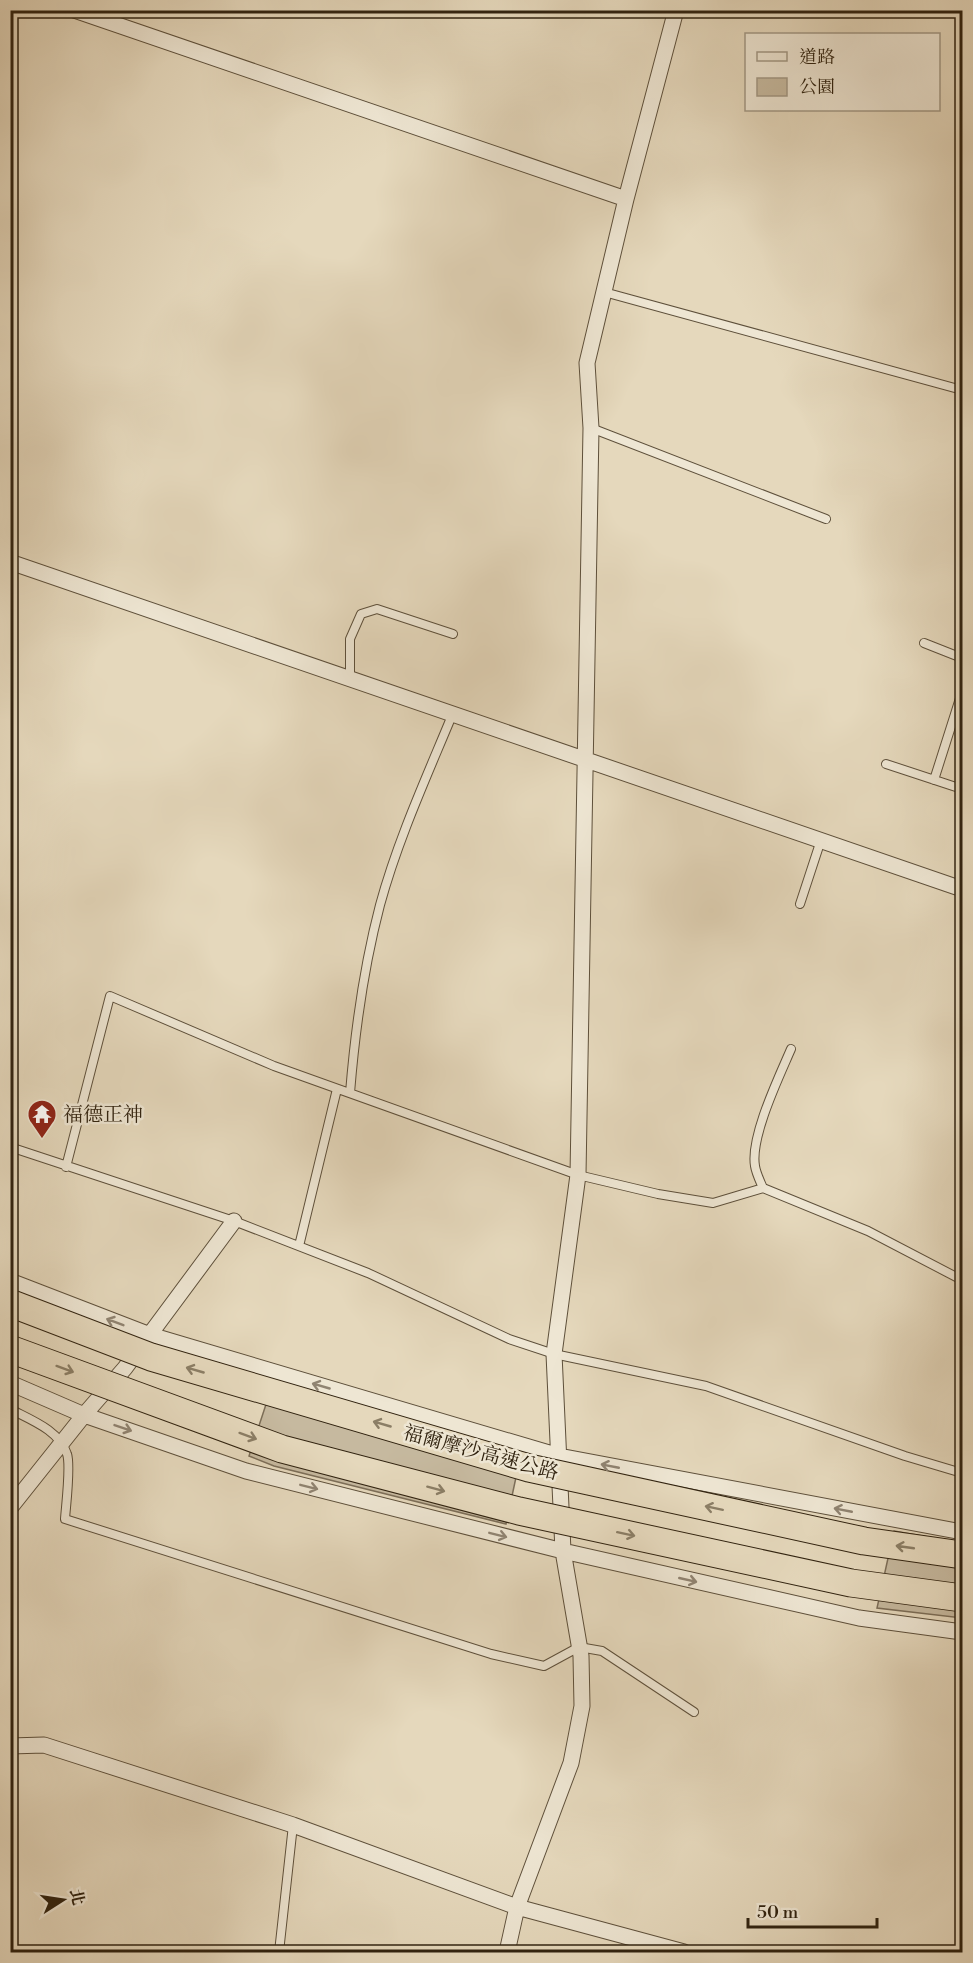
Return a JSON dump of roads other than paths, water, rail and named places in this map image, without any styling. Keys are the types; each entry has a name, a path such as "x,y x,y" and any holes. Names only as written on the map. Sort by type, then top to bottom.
{"highway":[{"name":"福爾摩沙高速公路","path":"10,1303 151,1357 529,1468 864,1541 963,1555"},
{"path":"10,1348 282,1449 519,1511 851,1583 963,1598"}],"street":[{"path":"74,10 626,199"},
{"path":"507,1953 517,1907 571,1763 582,1706 579,1647 563,1551 554,1354 579,1175 591,428 587,363 626,199 676,10"},
{"path":"10,562 963,889"},
{"path":"10,1508 84,1415 125,1368 234,1221"},
{"path":"10,1281 150,1335 558,1456 963,1532"},
{"path":"10,1383 84,1415 246,1471 563,1551 859,1618 963,1632"},
{"path":"10,1746 44,1745 293,1825 517,1907 684,1953"}],"lane":[{"path":"604,292 963,390"},
{"path":"591,428 826,519"},
{"path":"350,678 350,639 361,614 377,609 453,634"},
{"path":"924,643 963,658"},
{"path":"934,780 963,692"},
{"path":"350,1094 356,1025 380,906 402,836 453,713"},
{"path":"886,765 963,789"},
{"path":"800,904 821,840"},
{"path":"66,1167 110,996 274,1066 579,1175 658,1194 713,1203 763,1188 868,1231 963,1280"},
{"path":"763,1188 754,1165 759,1132 791,1048"},
{"path":"299,1246 337,1089"},
{"path":"10,1148 234,1221 368,1273 509,1339 554,1354 706,1386 905,1456 963,1473"},
{"path":"10,1409 46,1428 61,1443 68,1456 65,1519 491,1654 544,1666 579,1647 602,1651 694,1712"},
{"path":"279,1953 293,1825"}],"place":[{"name":"福德正神","path":"42,1140"}]}
